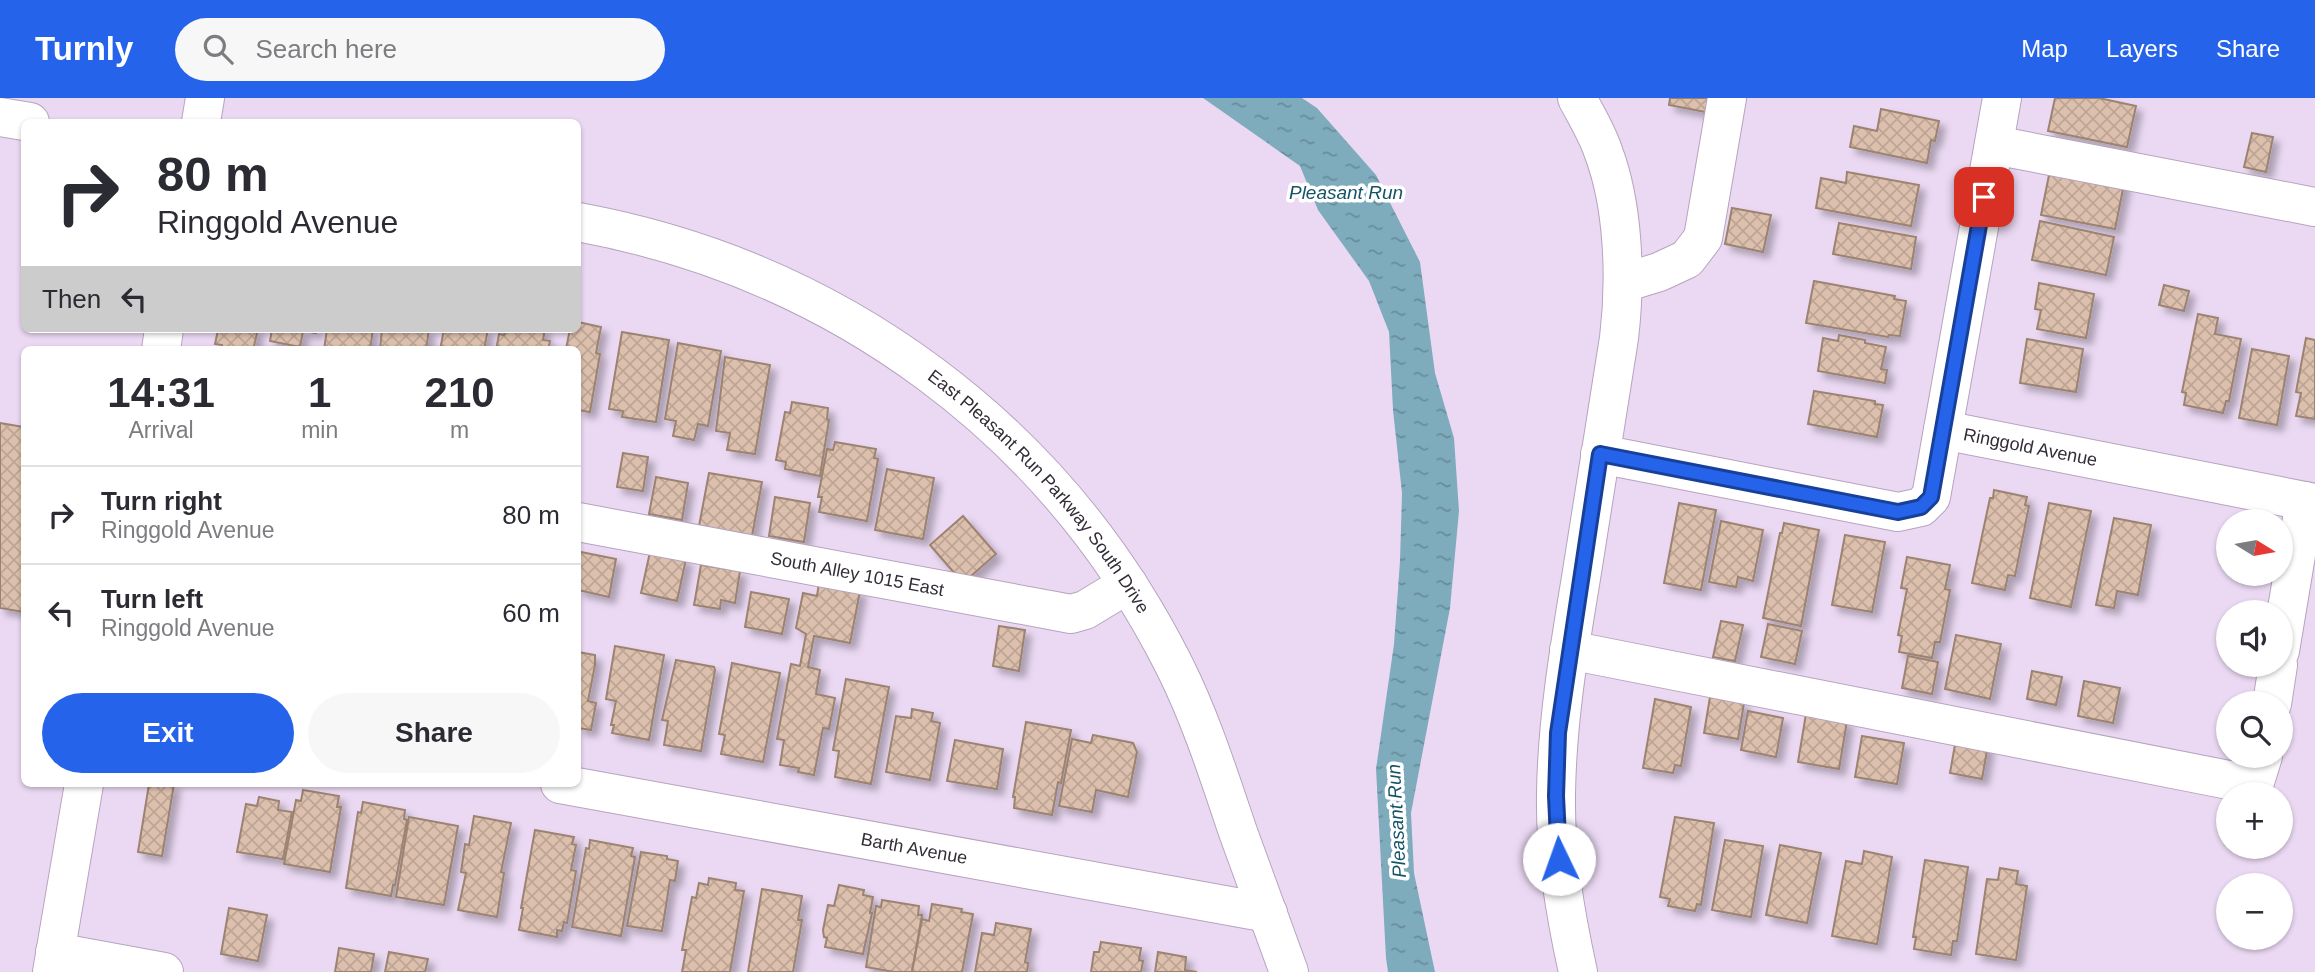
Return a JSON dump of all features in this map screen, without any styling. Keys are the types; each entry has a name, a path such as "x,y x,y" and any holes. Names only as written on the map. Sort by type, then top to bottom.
{"street":[{"path":"202,119 205,98"},
{"path":"1577,98 1603,149 1612,180 1623,283 1619,338 1558,733 1556,796 1559,859 1566,921 1582,971"},
{"path":"1623,283 1659,272 1686,259 1703,238 1727,98"},
{"path":"1943,430 2002,98"},
{"path":"0,117 21,120"},
{"path":"1994,145 2315,207"},
{"name":"East Pleasant Run Parkway South Drive","path":"581,223 668,243 742,268 827,307 892,346 960,396 1013,444 1066,500 1128,584 1189,697 1289,972"},
{"name":"Ringgold Avenue","path":"1600,454 1898,512 1921,507 1931,497 1943,430 2310,502"},
{"path":"2290,600 2310,502"},
{"name":"South Alley 1015 East","path":"581,523 1071,614 1085,610 1128,584"},
{"path":"1569,650 2254,785 2259,768"},
{"path":"83,787 53,962 164,972"},
{"name":"Barth Avenue","path":"576,787 1268,913"}],"water":[{"name":"Pleasant Run","path":"1203,98 1302,98 1317,108 1376,175 1420,262 1435,373 1454,438 1459,511 1450,608 1411,813 1414,873 1435,972 1388,972 1386,958 1376,769 1394,644 1402,493 1393,410 1389,332 1369,281 1318,210 1300,166"}],"building":[{"path":"1670,98 1719,98 1716,114 1669,105"},
{"path":"2055,98 2099,98 2136,106 2127,147 2048,131"},
{"path":"1881,109 1939,121 1935,141 1931,140 1927,163 1850,147 1854,126 1877,131"},
{"path":"2252,133 2273,137 2266,172 2244,167"},
{"path":"2051,165 2125,179 2115,229 2041,215"},
{"path":"1847,172 1919,185 1911,226 1816,208 1821,178 1846,183"},
{"path":"1732,208 1771,215 1763,252 1725,244"},
{"path":"2040,221 2114,237 2106,275 2032,260"},
{"path":"1839,223 1916,237 1911,269 1833,254"},
{"path":"1814,281 1895,296 1894,299 1906,301 1900,336 1888,337 1806,323"},
{"path":"2039,283 2094,294 2086,338 2037,329 2041,310 2035,309"},
{"path":"2164,285 2189,291 2184,311 2159,305"},
{"path":"2198,314 2218,318 2215,334 2241,339 2229,401 2226,401 2223,413 2184,405 2186,393 2182,392"},
{"path":"581,323 601,327 596,353 600,354 590,412 581,410 581,346 567,346 569,333 581,333"},
{"path":"622,332 669,340 656,422 622,417 623,411 609,409"},
{"path":"217,333 257,333 254,346 215,344"},
{"path":"271,333 303,333 300,346 270,341"},
{"path":"326,333 372,333 371,346 325,346"},
{"path":"382,333 428,333 427,346 380,346"},
{"path":"443,333 487,333 485,346 441,346"},
{"path":"544,333 543,340 550,341 549,346 497,346 499,334"},
{"path":"1839,335 1886,347 1881,369 1887,370 1885,383 1818,371 1823,338 1838,341"},
{"path":"2306,338 2315,340 2315,419 2296,416 2301,393 2296,392"},
{"path":"2027,339 2083,349 2076,392 2020,383"},
{"path":"678,343 721,351 708,426 698,424 694,440 673,436 676,421 665,419"},
{"path":"2252,349 2289,356 2277,425 2239,418"},
{"path":"725,357 770,365 755,454 727,450 730,433 716,431"},
{"path":"1814,391 1875,401 1875,404 1883,405 1877,437 1808,424"},
{"path":"792,402 828,408 829,420 820,476 785,469 786,462 776,460 785,412 790,413"},
{"path":"0,423 21,426 21,612 0,608"},
{"path":"835,442 876,449 874,458 878,459 867,521 819,512 822,497 818,497 827,449 833,450"},
{"path":"623,453 648,457 643,491 617,487"},
{"path":"887,469 934,478 923,539 875,530"},
{"path":"709,473 762,482 752,536 699,526"},
{"path":"656,477 688,483 682,520 649,514"},
{"path":"1994,490 2027,497 2025,505 2029,506 2015,576 2008,575 2005,590 1972,583"},
{"path":"775,497 810,503 804,542 769,536"},
{"path":"1679,503 1716,510 1701,590 1664,583"},
{"path":"2049,503 2091,511 2071,607 2030,598"},
{"path":"963,516 996,554 963,583 930,545"},
{"path":"2114,518 2151,525 2138,595 2117,591 2114,608 2096,605"},
{"path":"1721,521 1763,530 1753,581 1738,577 1736,587 1709,582"},
{"path":"1784,523 1819,530 1801,626 1763,618"},
{"path":"1845,535 1885,542 1872,612 1832,605"},
{"path":"581,552 616,559 609,597 581,591"},
{"path":"650,552 686,559 677,601 641,593"},
{"path":"1907,557 1950,565 1945,589 1950,590 1940,642 1935,642 1932,658 1899,652 1902,636 1898,635 1907,589 1901,588"},
{"path":"701,565 740,571 735,603 721,600 720,609 694,605"},
{"path":"819,583 860,591 850,643 814,636 808,667 820,670 816,694 835,698 829,729 823,728 814,775 798,772 799,768 780,765 784,740 777,739 791,664 800,666 806,634 796,628 803,593 817,596"},
{"path":"751,592 789,599 782,634 745,627"},
{"path":"1721,621 1743,625 1735,661 1713,657"},
{"path":"1768,624 1802,631 1795,664 1761,657"},
{"path":"999,626 1025,630 1019,671 993,666"},
{"path":"1956,635 2001,644 1990,699 1945,689"},
{"path":"615,646 664,655 649,740 612,733 616,701 606,699"},
{"path":"581,653 595,655 588,701 596,703 591,730 581,728"},
{"path":"1908,656 1938,662 1932,694 1902,688"},
{"path":"676,660 714,667 715,670 701,751 664,745 668,721 662,720"},
{"path":"732,663 780,673 763,762 721,754 725,735 719,734"},
{"path":"2032,671 2062,677 2056,705 2027,699"},
{"path":"846,679 889,687 871,784 835,777 839,751 833,750"},
{"path":"2084,681 2120,688 2113,723 2078,716"},
{"path":"1710,697 1744,703 1738,739 1704,733"},
{"path":"1655,699 1691,707 1681,766 1675,765 1673,773 1643,768"},
{"path":"912,709 933,713 931,721 940,723 930,780 886,772 896,716 911,718"},
{"path":"1748,711 1783,718 1776,757 1741,750"},
{"path":"1806,714 1847,721 1839,769 1798,762"},
{"path":"1026,722 1071,730 1052,815 1014,808 1013,797"},
{"path":"1093,735 1133,743 1137,752 1128,797 1096,790 1092,812 1059,806 1072,739 1091,743"},
{"path":"1862,736 1904,743 1897,784 1855,777"},
{"path":"1956,739 1988,745 1982,779 1950,773"},
{"path":"955,740 1003,749 997,789 947,781"},
{"path":"149,787 174,787 162,856 138,852"},
{"path":"303,790 339,796 337,807 341,807 330,872 284,864 296,800 301,801"},
{"path":"259,797 279,801 278,810 292,812 283,859 237,852 246,804 257,806"},
{"path":"363,802 405,810 404,819 407,820 391,896 346,888 358,812 361,813"},
{"path":"474,816 511,823 501,872 504,873 497,917 458,910 466,873 461,872 465,844 469,845"},
{"path":"409,817 458,826 444,905 396,897"},
{"path":"1675,817 1714,823 1701,905 1697,904 1695,911 1668,906 1670,899 1660,897"},
{"path":"535,830 574,837 572,844 576,845 571,870 576,871 567,923 564,922 562,931 557,930 557,937 519,930"},
{"path":"590,840 633,848 631,856 635,857 621,936 572,927 586,848 589,849"},
{"path":"1725,840 1763,846 1751,917 1712,910"},
{"path":"1780,845 1821,853 1807,923 1766,915"},
{"path":"1864,851 1892,857 1877,944 1832,936 1846,861 1862,864"},
{"path":"641,852 667,856 667,859 678,861 675,881 670,880 662,931 627,926"},
{"path":"1925,860 1968,867 1957,941 1953,941 1951,955 1914,949 1916,937 1913,937"},
{"path":"2000,868 2018,871 2016,884 2027,886 2016,960 1976,954 1987,879 1998,880"},
{"path":"709,878 736,883 735,890 744,891 730,972 682,972 686,950 682,950 692,897 696,898 699,883 708,885"},
{"path":"839,885 864,890 863,895 873,897 863,954 825,947 827,938 824,937 823,930 828,905 834,906"},
{"path":"762,889 802,896 798,920 802,920 793,972 748,972"},
{"path":"882,900 919,906 918,915 922,915 912,972 866,967 876,906 881,907"},
{"path":"932,904 962,909 961,912 973,914 962,972 912,972 922,919 929,921"},
{"path":"229,908 267,915 258,961 221,954"},
{"path":"996,923 1031,929 1025,962 1028,963 1027,972 975,972 982,933 994,935"},
{"path":"1101,942 1141,948 1141,972 1091,972 1094,952 1099,952"},
{"path":"339,948 374,954 371,972 335,972"},
{"path":"389,952 428,959 425,972 385,972"},
{"path":"1158,952 1186,957 1185,970 1197,972 1155,972"}],"route":[{"path":"1559,859 1556,796 1558,733 1600,454 1898,512 1921,507 1931,497 1984,197"}]}
